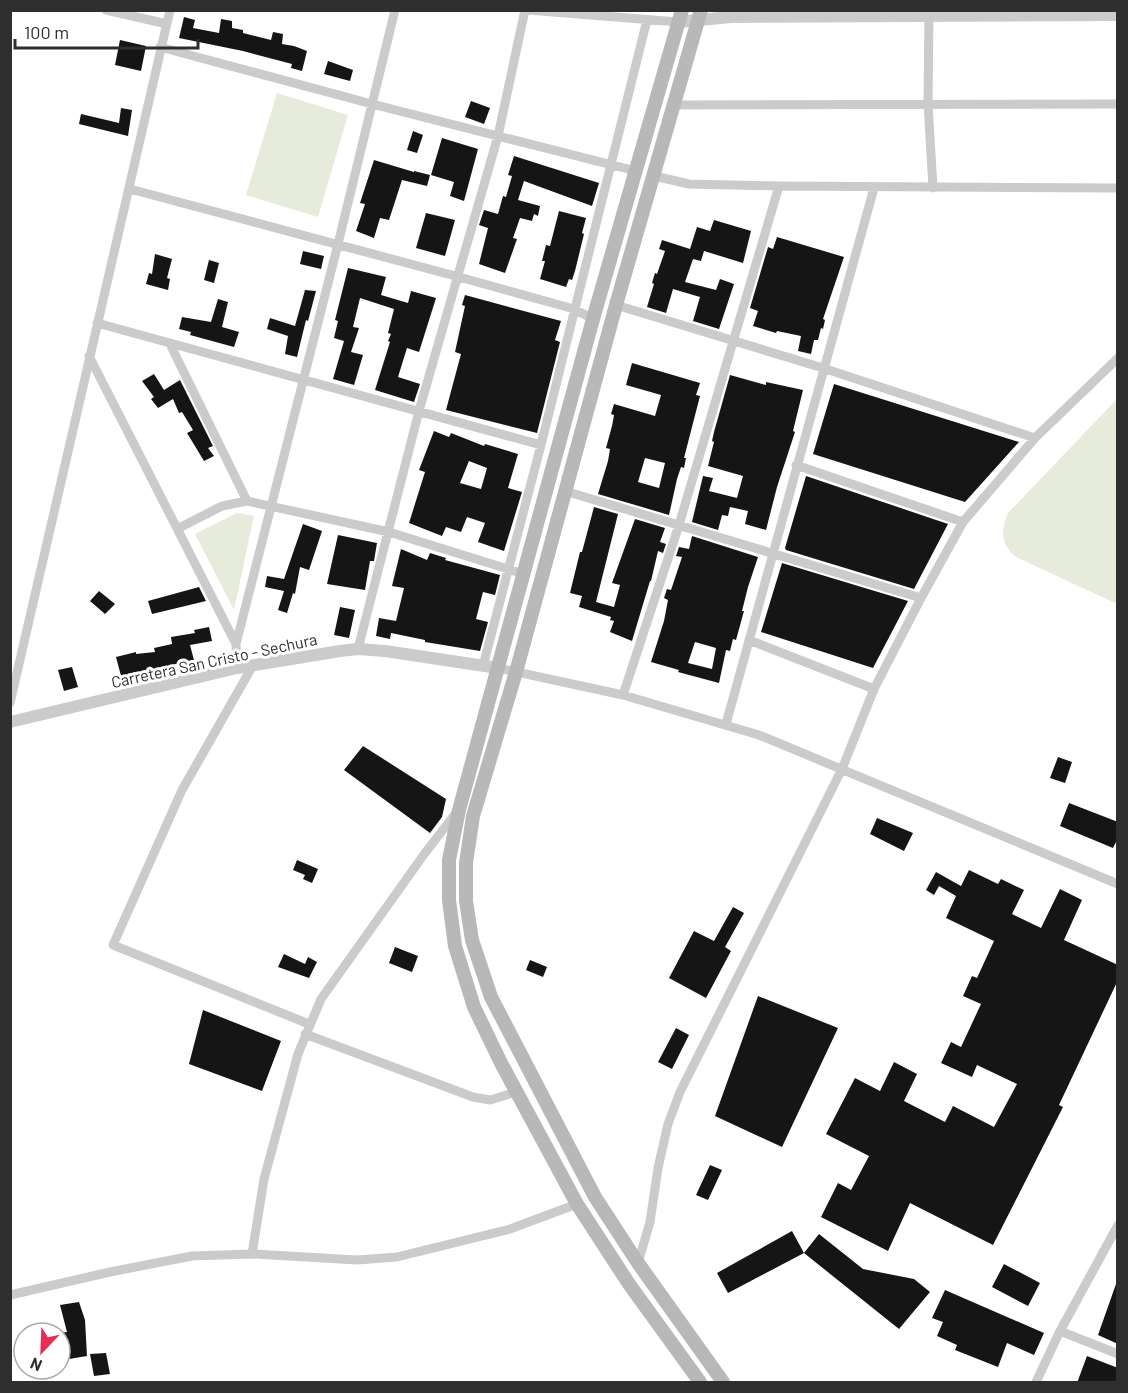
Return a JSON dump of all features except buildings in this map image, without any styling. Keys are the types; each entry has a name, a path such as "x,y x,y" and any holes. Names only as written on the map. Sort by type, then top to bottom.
{"main road":[{"path":"699,14 675,105 616,305 516,672 473,816 466,863 466,892 472,940 491,997 595,1197 638,1263 723,1383"},
{"path":"680,16 593,319 459,810 450,860 449,900 455,946 474,1008 516,1092 577,1204 629,1284 700,1383"}],"street":[{"path":"106,10 167,24"},
{"path":"10,703 170,10"},
{"path":"237,668 236,644 395,10"},
{"path":"358,650 418,411 459,277 498,136 526,10 646,20 699,14 1118,15"},
{"path":"929,13 928,104 933,188"},
{"path":"483,666 541,445 646,20"},
{"path":"160,47 636,171"},
{"path":"675,105 1118,104"},
{"path":"654,176 689,184 874,188 1118,188"},
{"path":"623,695 679,525 779,186"},
{"path":"726,724 874,188"},
{"path":"130,189 574,309 593,319"},
{"path":"616,305 823,368 1035,438"},
{"path":"96,323 541,445"},
{"path":"170,344 247,501"},
{"path":"89,356 236,644"},
{"path":"638,1263 650,1222 658,1168 668,1124 680,1092 842,769 874,689 921,598 963,522 1035,438 1118,358"},
{"path":"796,465 963,522"},
{"path":"565,491 921,598"},
{"path":"178,528 222,506 247,501 389,532 524,574"},
{"path":"749,640 874,689"},
{"name":"Carretera San Cristo - Sechura","path":"10,722 237,668 319,654 358,650 386,651 498,668"},
{"path":"252,667 182,790 113,945 309,1024"},
{"path":"498,668 623,695 759,735 1118,884"},
{"path":"252,1254 264,1179 298,1054 309,1024 321,999 424,853 459,810"},
{"path":"305,1034 473,1097 490,1100 516,1092"},
{"path":"10,1295 192,1256 252,1254 357,1260 397,1257 510,1229 577,1204"},
{"path":"1036,1383 1060,1331 1118,1225"},
{"path":"1060,1331 1118,1354"}],"green space":[{"path":"277,93 348,115 318,217 246,195"},
{"path":"1117,399 1117,604 1016,557 1007,547 1003,531 1008,513"},
{"path":"237,513 254,516 234,610 195,534"}]}
